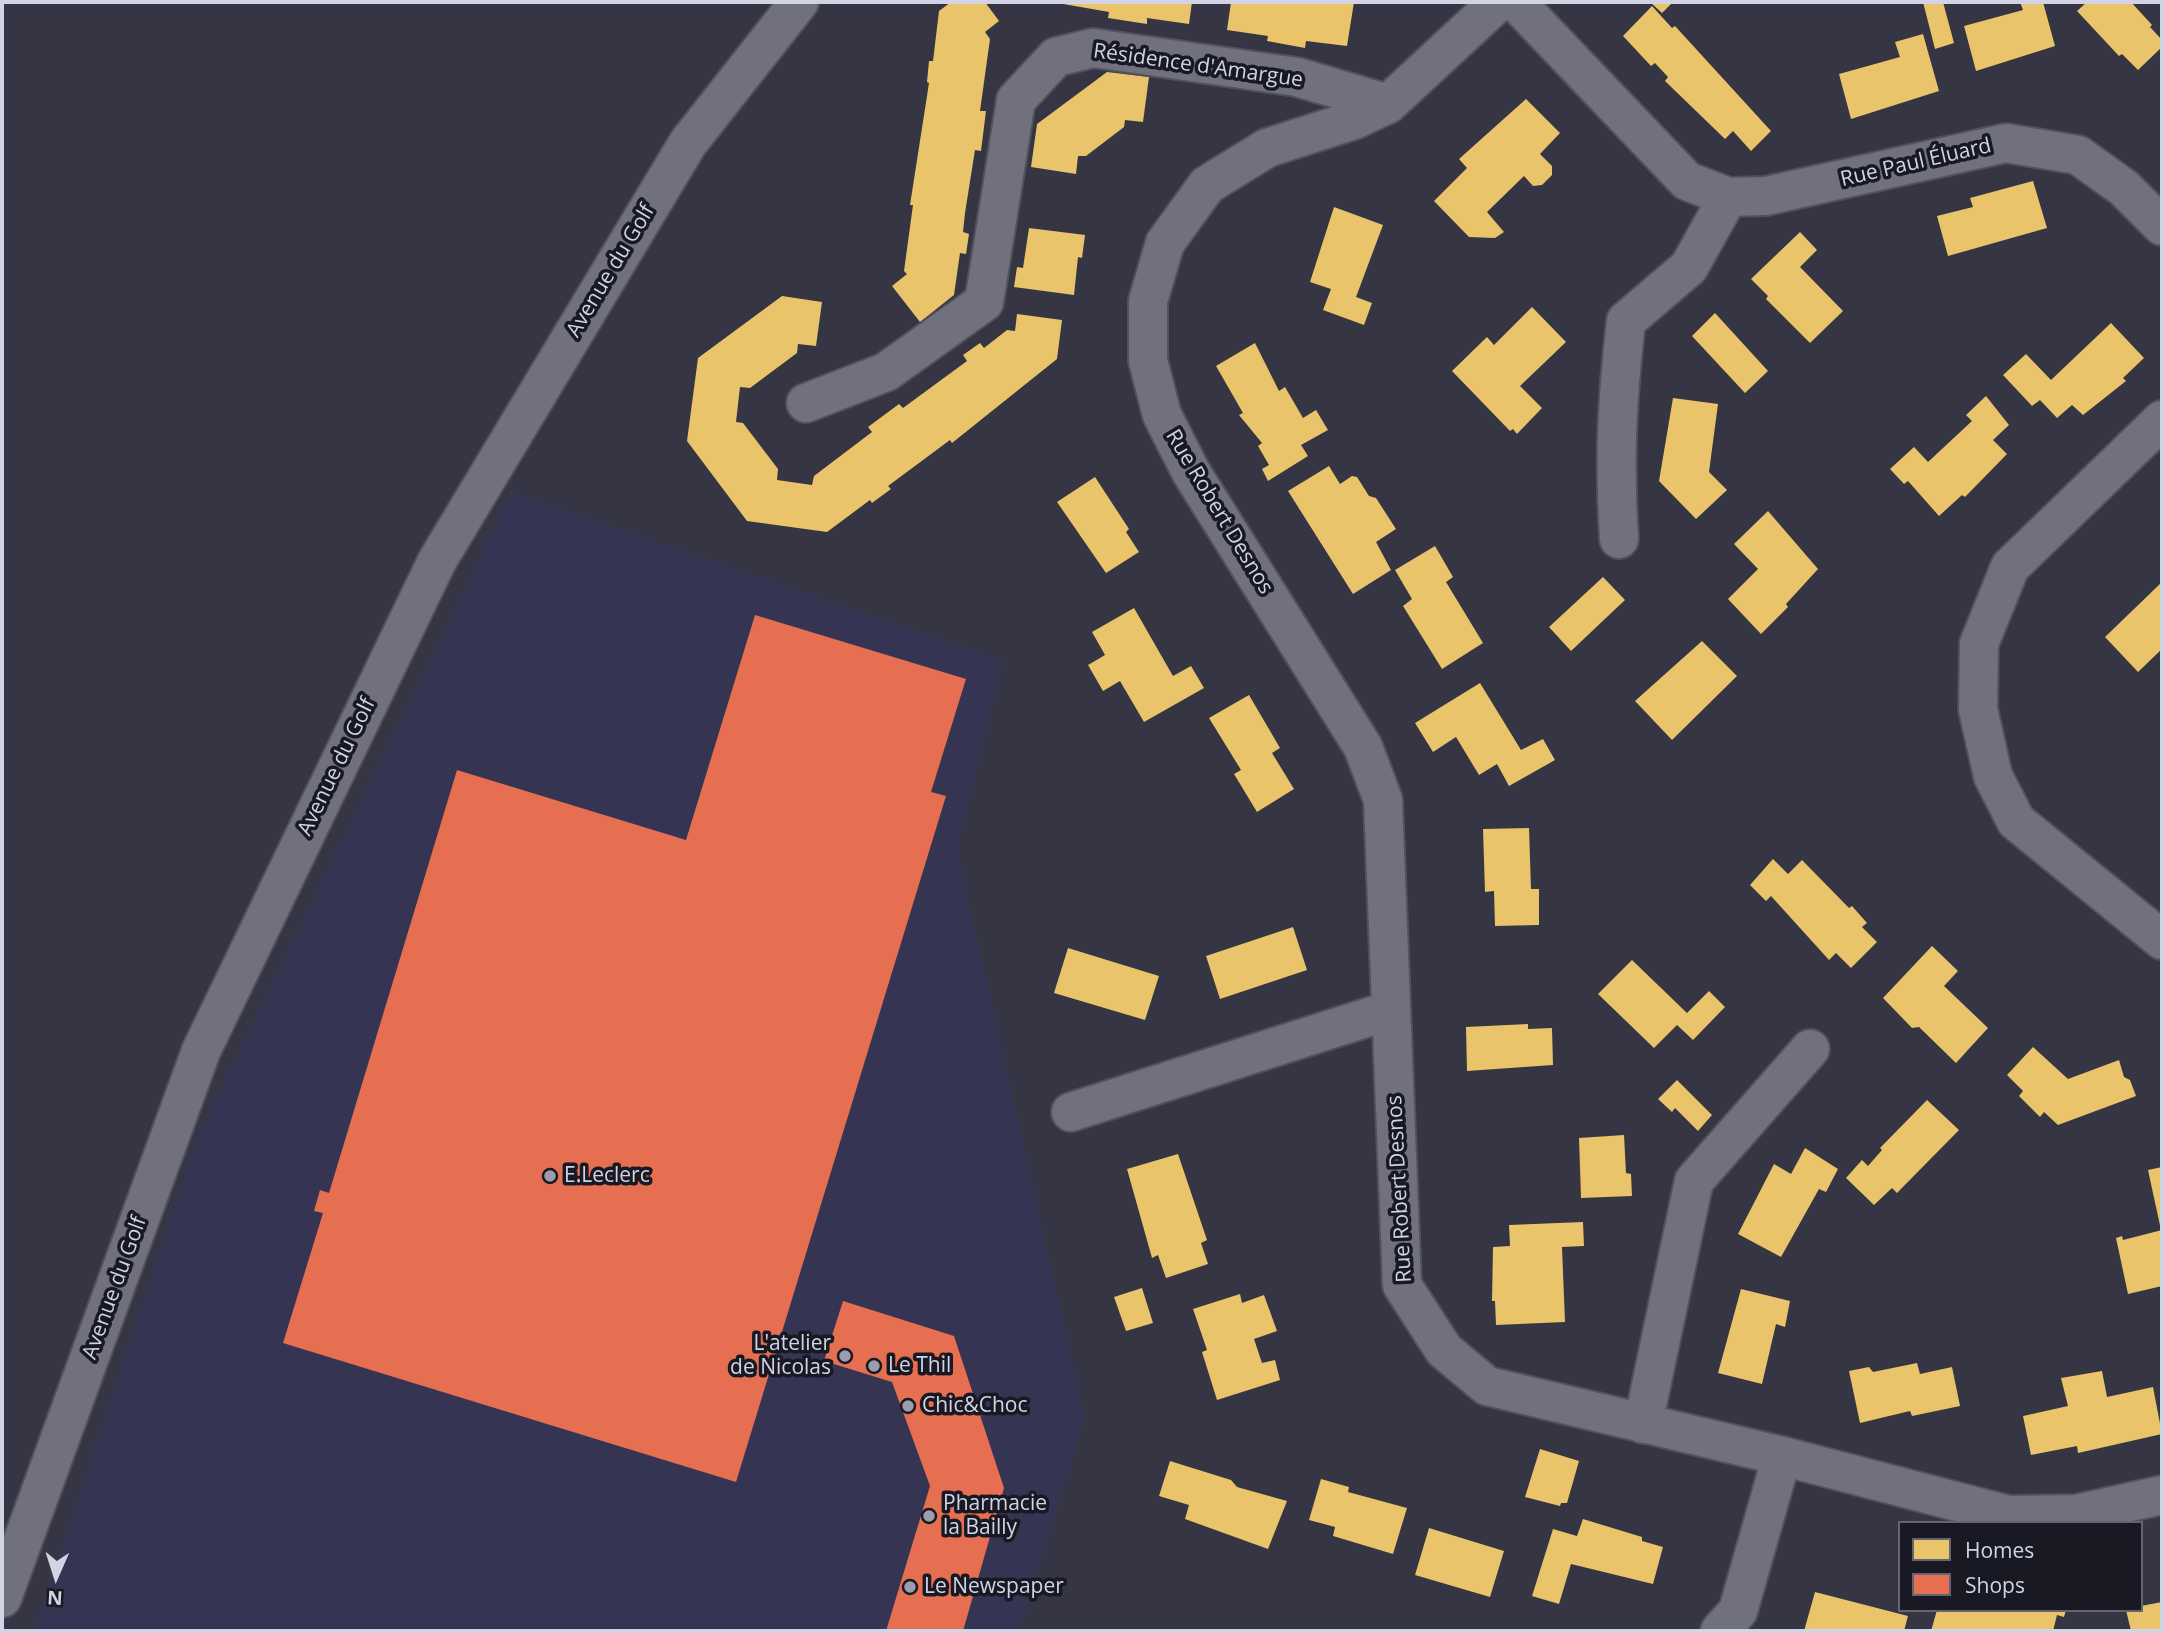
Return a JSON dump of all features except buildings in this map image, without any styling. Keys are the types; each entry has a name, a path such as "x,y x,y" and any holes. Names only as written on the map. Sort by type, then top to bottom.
{"street":[{"name":"Avenue du Golf","path":"2,1598 201,1051 437,561 688,143 799,2"},
{"name":"Rue Robert Desnos","path":"1498,2 1388,104 1354,120 1267,148 1207,185 1165,243 1148,301 1148,361 1162,415 1191,472 1363,747 1382,800 1402,1285 1444,1350 1487,1386 1783,1456 2008,1515 2076,1514 2162,1495"},
{"name":"Rue Paul Éluard","path":"1516,2 1686,181 1728,197 1766,197 2006,143 2078,155 2124,188 2162,226"},
{"name":"Résidence d'Amargue","path":"806,403 886,372 984,302 1016,100 1056,57 1093,48 1297,76 1388,104"},
{"path":"1619,539 1614,471 1615,411 1626,321 1689,267 1728,197"},
{"path":"2162,420 2010,567 1979,644 1978,709 1993,776 2016,821 2162,940"},
{"path":"1071,1112 1391,1010"},
{"path":"1643,1424 1694,1181 1810,1049"},
{"path":"1720,1631 1738,1611 1783,1456"}],"shaded area":[{"path":"511,492 1003,660 957,849 1085,1418 1019,1631 34,1631 196,1140"}],"place":[{"name":"E.Leclerc","path":"550,1176"},
{"name":"L'atelier de Nicolas","path":"845,1356"},
{"name":"Le Thil","path":"874,1366"},
{"name":"Chic&Choc","path":"908,1406"},
{"name":"Pharmacie la Bailly","path":"929,1516"},
{"name":"Le Newspaper","path":"910,1587"}]}
